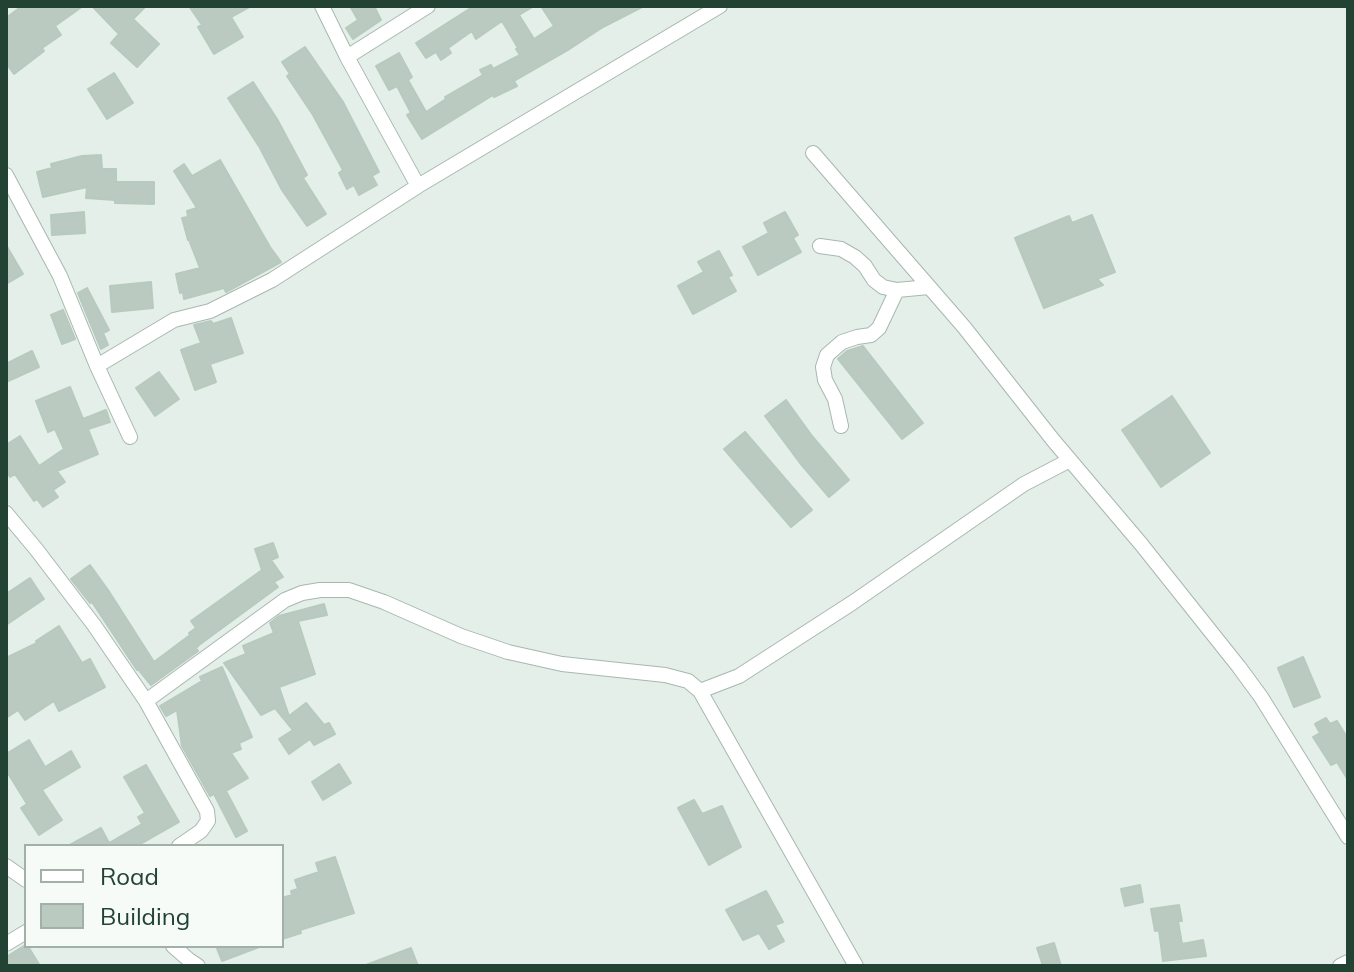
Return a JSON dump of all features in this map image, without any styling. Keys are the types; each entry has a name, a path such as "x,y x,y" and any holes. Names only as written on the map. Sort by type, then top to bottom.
{"street":[{"path":"322,6 418,186"},
{"path":"347,57 428,6"},
{"path":"97,366 174,320 210,311 272,280 418,186 720,6"},
{"path":"813,153 964,327 1239,667 1348,837"},
{"path":"6,175 60,276 130,437"},
{"path":"820,246 841,249 855,257 883,287 897,290 929,287"},
{"path":"841,426 835,399 825,380 823,367 827,355 842,342 871,335 879,328 897,290"},
{"path":"700,691 739,676 852,603 1024,484 1070,460"},
{"path":"6,513 94,625 146,701 207,811 208,821 201,831 182,844"},
{"path":"146,701 285,600 320,590 349,590 508,652 562,664 665,675 688,681 700,691 856,966"},
{"path":"6,866 24,879"},
{"path":"6,944 24,933"},
{"path":"176,948 198,966"},
{"path":"1340,966 1348,962"}],"building":[{"path":"22,6 83,6 55,26 61,35 14,74 6,63 6,18"},
{"path":"92,6 146,6 133,19 159,44 137,67 111,43 119,34"},
{"path":"189,6 251,6 231,17 243,37 214,54 198,27 202,25"},
{"path":"350,6 374,6 381,20 353,39 346,28 358,20"},
{"path":"474,6 534,6 519,15 534,39 554,26 541,6 644,6 514,81 517,86 493,95 422,139 407,115 411,113 397,86 389,90 376,66 399,53 412,77 408,80 426,112 483,75 480,70 491,65 493,69 520,55 502,21 476,39 472,31 448,48 451,53 441,60 436,52 426,58 416,43"},
{"path":"305,47 343,102 379,172 372,176 377,185 359,195 354,185 347,189 339,173 343,170 287,76 290,74 282,62"},
{"path":"114,73 133,103 107,119 88,89"},
{"path":"253,82 277,119 307,175 303,178 326,214 307,226 228,98"},
{"path":"101,155 102,169 116,169 116,182 154,182 154,204 115,203 115,200 86,198 87,187 43,197 37,172 52,168 51,164"},
{"path":"220,160 281,262 226,292 224,288 184,299 176,274 200,268 182,218 188,217 187,211 197,208 174,171 184,164 192,176"},
{"path":"84,212 85,233 52,235 51,215"},
{"path":"785,212 798,235 793,238 801,252 758,275 743,247 769,233 764,223"},
{"path":"1092,215 1115,272 1097,279 1103,285 1044,308 1015,238 1069,216 1072,223"},
{"path":"6,245 23,274 6,284"},
{"path":"719,251 732,275 728,277 736,291 693,314 678,286 704,272 698,262"},
{"path":"151,282 153,308 112,312 110,286"},
{"path":"87,288 109,330 103,333 108,345 101,349 78,293"},
{"path":"63,310 75,339 62,344 51,315"},
{"path":"231,318 243,353 210,364 216,382 195,390 181,350 201,343 194,325 211,321 213,324"},
{"path":"863,346 923,423 902,439 838,359 847,351"},
{"path":"32,351 39,367 6,382 6,364"},
{"path":"159,372 179,399 155,416 136,388"},
{"path":"70,387 83,419 106,410 110,422 88,429 98,454 57,471 65,482 53,490 58,497 43,507 37,499 34,501 15,474 10,477 6,470 6,445 20,436 39,466 64,449 55,429 48,432 36,401"},
{"path":"1172,396 1210,453 1161,487 1122,430"},
{"path":"786,400 849,480 829,497 765,416"},
{"path":"745,432 812,510 791,527 724,449"},
{"path":"273,543 278,557 271,560 283,577 274,582 278,587 151,685 137,670 92,602 71,579 90,565 154,662 190,635 196,628 191,621 262,570 255,549"},
{"path":"30,578 44,599 6,625 6,594"},
{"path":"324,604 327,615 298,621 315,674 279,687 289,716 306,703 324,725 329,723 335,734 314,745 310,739 289,754 279,739 293,730 275,708 261,715 224,663 246,654 243,646 274,633 270,623 279,616"},
{"path":"59,626 82,663 90,659 105,687 59,711 54,701 25,720 18,710 6,718 6,658 37,643"},
{"path":"1303,657 1320,697 1294,707 1278,668"},
{"path":"222,667 252,737 239,743 241,749 231,753 248,778 226,791 247,831 236,837 214,794 210,796 182,746 177,710 166,716 160,706 202,681 200,677"},
{"path":"1326,718 1330,724 1337,721 1348,739 1348,780 1337,762 1331,765 1313,737 1320,733 1315,724"},
{"path":"29,740 45,767 71,751 80,767 42,790 62,820 39,835 21,808 27,804 6,770 6,754"},
{"path":"339,764 351,783 323,800 312,782"},
{"path":"146,765 179,822 140,844 72,844 101,828 109,843 142,824 138,817 145,813 124,777"},
{"path":"694,800 702,814 722,806 741,847 709,865 678,808"},
{"path":"335,857 354,913 300,930 301,933 284,938 284,897 298,889 295,880 319,872 316,863"},
{"path":"1140,885 1143,902 1125,906 1121,889"},
{"path":"766,891 783,922 775,925 784,941 769,949 759,933 743,940 726,910"},
{"path":"1179,905 1182,944 1203,940 1206,956 1163,961 1159,930 1155,931 1151,909"},
{"path":"1054,943 1061,966 1043,966 1037,948"},
{"path":"24,946 29,948 40,966 6,966 6,957"},
{"path":"217,948 256,948 222,961"},
{"path":"411,948 418,966 366,966 366,965"}]}
